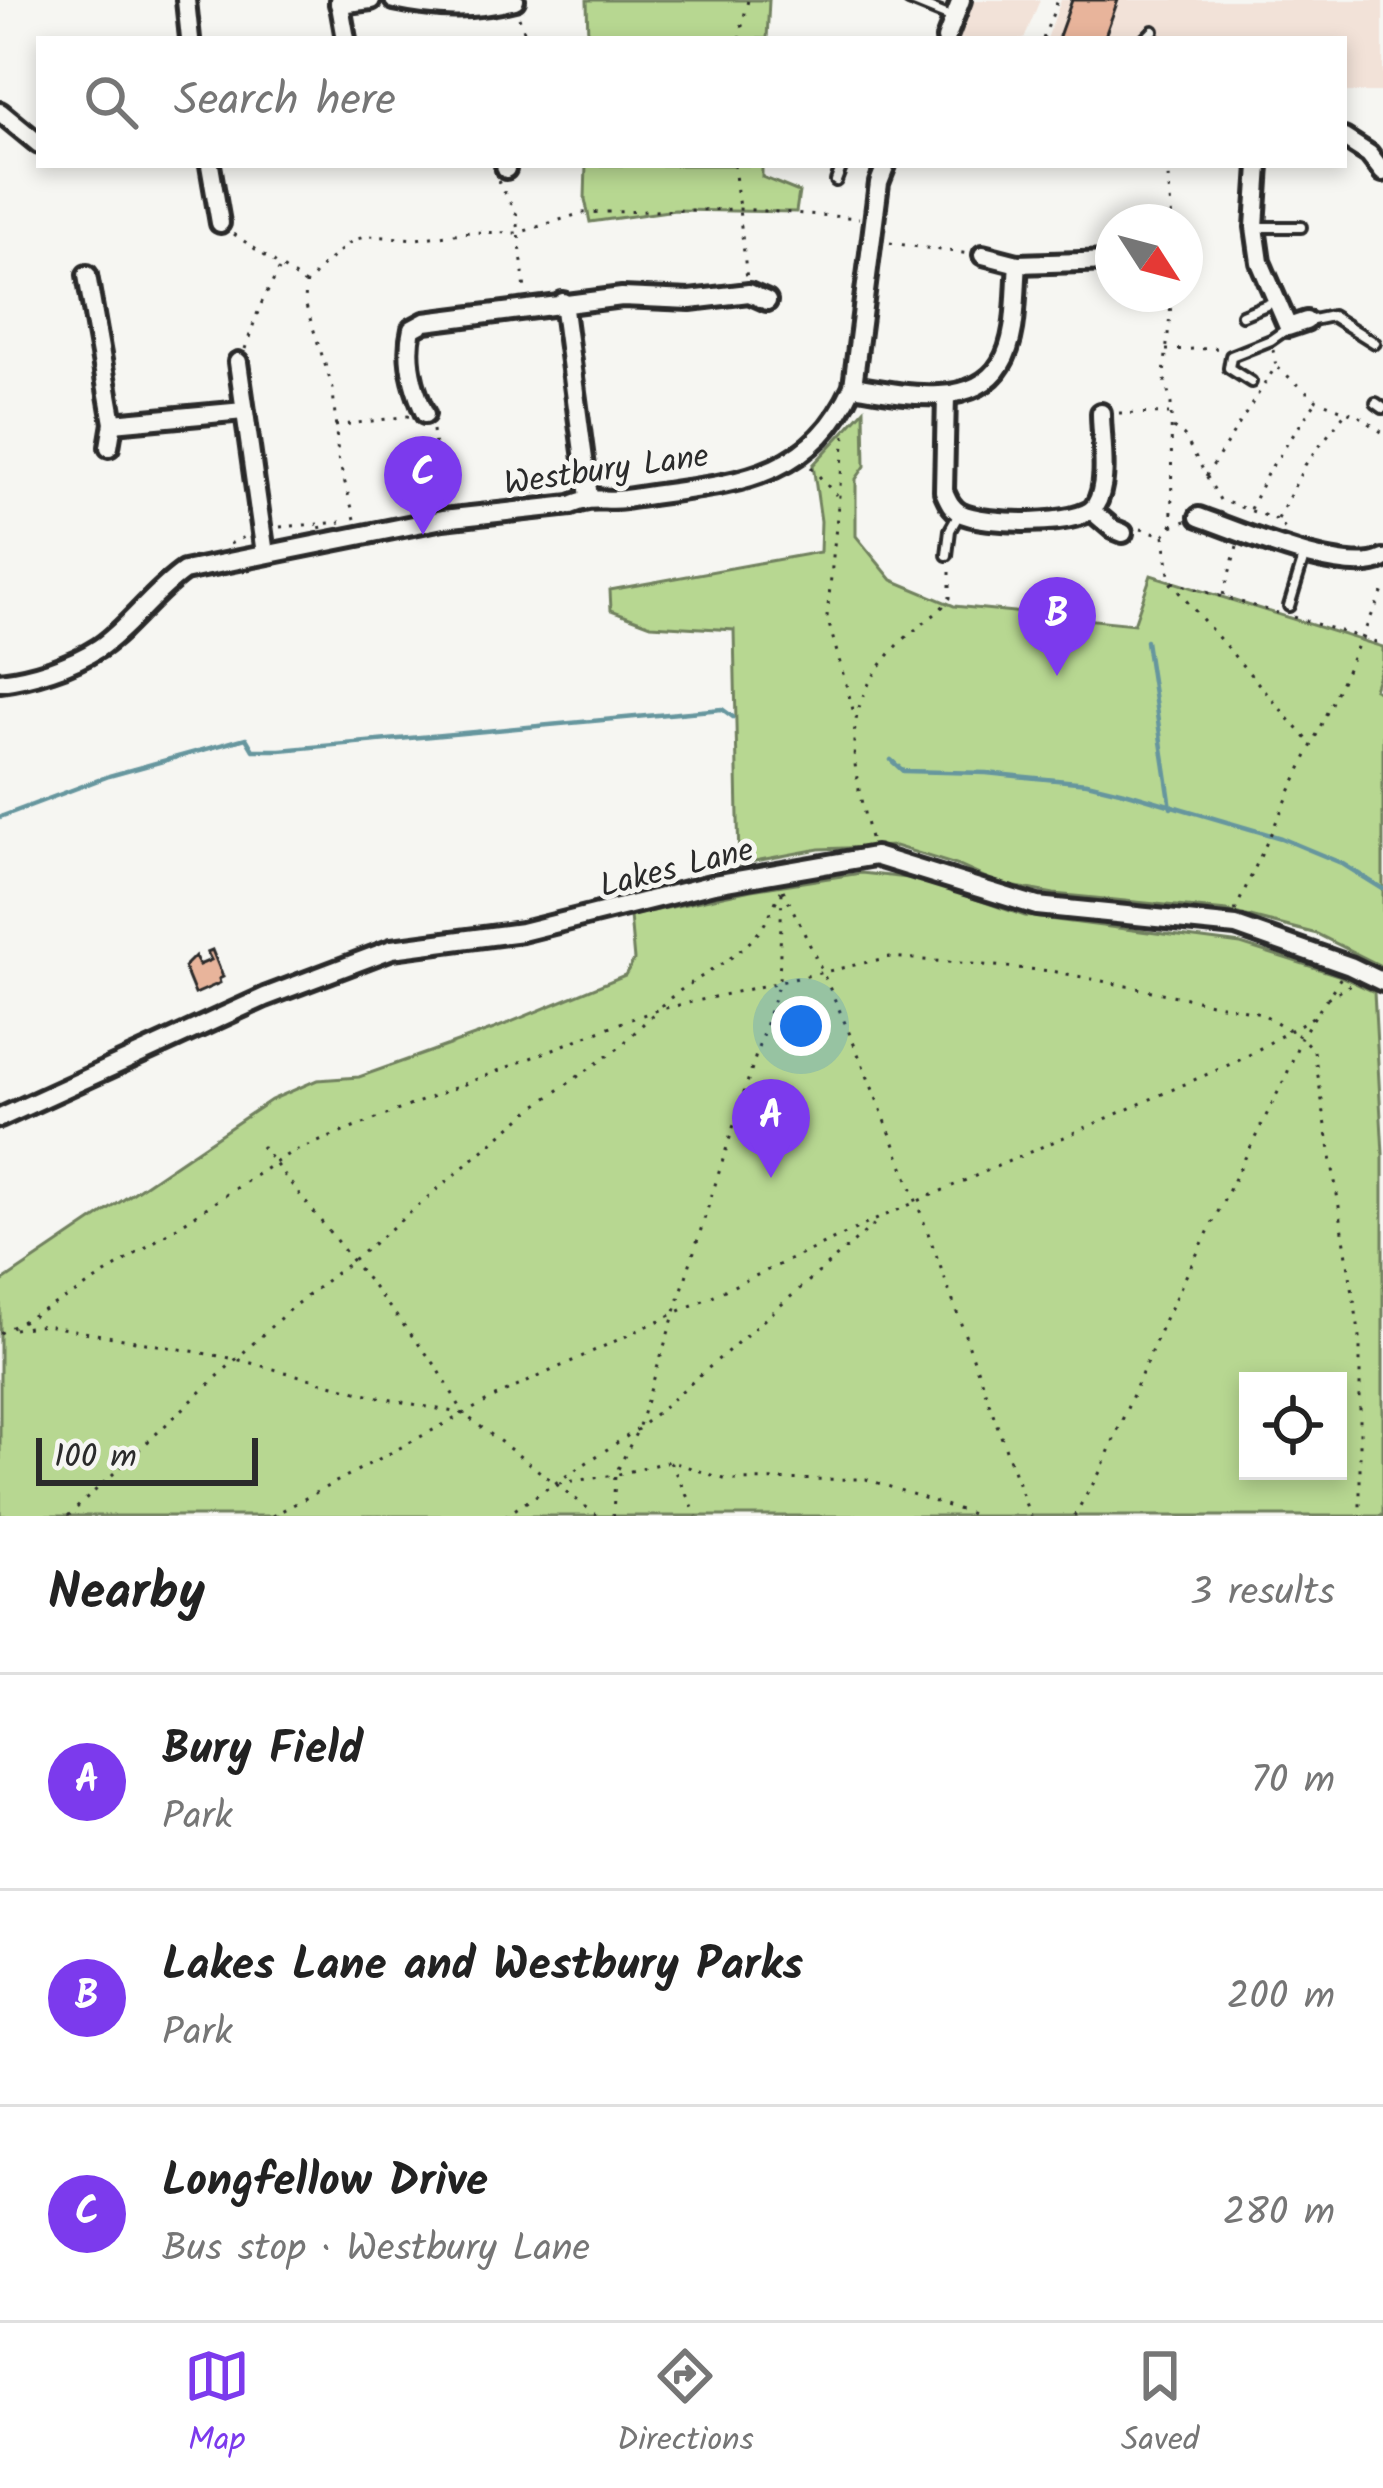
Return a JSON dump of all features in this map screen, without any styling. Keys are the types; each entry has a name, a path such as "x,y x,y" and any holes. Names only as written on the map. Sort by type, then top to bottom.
{"street":[{"path":"186,0 190,36"},
{"path":"345,36 339,2 371,0"},
{"path":"394,0 440,10 516,5"},
{"path":"947,36 961,0"},
{"path":"0,112 36,142"},
{"path":"1347,140 1369,154 1383,172"},
{"path":"211,168 220,223"},
{"name":"Westbury Lane","path":"0,682 30,678 100,647 159,588 184,571 443,520 571,505 589,497 616,500 769,473 801,457 840,416 853,386 874,219 885,168"},
{"path":"1259,168 1255,227 1260,262 1278,300 1297,324"},
{"path":"983,255 1018,264 1095,262"},
{"path":"853,386 946,395 980,383 1001,364 1011,331 1018,264"},
{"path":"87,275 113,423 109,447"},
{"path":"424,414 414,390 409,342 412,329 425,322 622,297 690,300 749,293 767,302"},
{"path":"563,302 589,497"},
{"path":"238,362 266,554"},
{"path":"946,395 944,491 950,504 979,520 1077,520 1092,511 1102,492 1101,413"},
{"path":"113,423 244,411"},
{"path":"1092,511 1123,533"},
{"path":"1198,517 1305,553 1345,562 1383,559"},
{"name":"Lakes Lane","path":"0,1118 265,997 392,949 522,932 714,884 875,856 1036,906 1228,925 1350,966 1383,982"}],"lane":[{"path":"909,0 954,18"},
{"path":"1148,36 1154,31"},
{"path":"836,181 841,168"},
{"path":"1255,227 1301,227"},
{"path":"1242,316 1278,300"},
{"path":"1251,382 1229,368 1231,356 1297,324 1332,316 1375,344"},
{"path":"947,555 950,530 960,512"},
{"path":"1289,606 1305,553"}],"path":[{"path":"740,36 748,0"},
{"path":"1044,36 1058,0"},
{"path":"516,5 526,36"},
{"path":"504,168 498,181 517,215 526,306"},
{"path":"734,168 749,293"},
{"path":"1167,168 1170,204"},
{"path":"356,521 338,458 333,388 305,303 306,285 353,240 518,233 582,213 739,209 874,219"},
{"path":"220,223 306,285"},
{"path":"871,242 983,255"},
{"path":"238,362 279,268"},
{"path":"1172,312 1164,375 1171,414 1172,526"},
{"path":"1271,340 1276,366 1317,400 1383,433"},
{"path":"1165,350 1217,350 1232,345"},
{"path":"1205,478 1276,366"},
{"path":"1250,510 1268,472 1317,400"},
{"path":"1278,520 1305,465 1346,412"},
{"path":"1101,413 1171,414"},
{"path":"334,427 424,414 432,428 442,506"},
{"path":"840,416 845,438 826,617 854,700 859,791 875,856"},
{"path":"1171,427 1184,436 1220,500 1278,520 1287,531 1283,546"},
{"path":"801,457 838,498"},
{"path":"1164,535 1172,526 1198,517"},
{"path":"219,550 262,531 320,524"},
{"path":"1123,533 1131,527 1164,535"},
{"path":"1222,597 1241,531"},
{"path":"1164,535 1171,582 1311,745"},
{"path":"854,715 862,694 899,644 950,598 947,555"},
{"path":"1171,582 1383,644"},
{"path":"1228,925 1383,591"},
{"path":"782,889 823,970 916,1203 1030,1516"},
{"path":"613,1516 615,1475 638,1430 779,982 782,889"},
{"path":"68,1516 290,1309 532,1108 620,1047 675,993 733,956 761,930 782,889"},
{"path":"0,1334 80,1291 290,1153 657,1010 890,957 1052,971 1262,1013 1301,1036 1314,1051 1360,1337 1360,1516"},
{"path":"1074,1516 1100,1472 1168,1312 1287,1074 1301,1036 1350,966"},
{"path":"1324,999 1351,985 1350,966"},
{"path":"272,1516 464,1414 884,1216 1242,1059 1316,1015"},
{"path":"261,1147 437,1367 464,1414 598,1516"},
{"path":"506,1516 638,1430 884,1216"},
{"path":"10,1329 45,1325 236,1359 464,1414"},
{"path":"557,1484 670,1461 727,1480 866,1479 978,1516"},
{"path":"670,1461 697,1516"}],"shaded area":[{"path":"953,0 1040,0 1025,36 954,36"},
{"path":"1061,0 1383,0 1383,92 1347,92 1347,36 1048,36"}],"green space":[{"path":"587,0 769,0 767,36 588,36"},
{"path":"586,168 762,168 762,177 799,192 796,212 675,210 590,222"},
{"path":"864,410 865,466 856,479 856,536 892,580 954,606 1134,624 1151,575 1383,647 1374,689 1383,693 1383,967 1317,934 1227,911 1000,884 895,846 819,849 739,864 734,630 651,625 611,610 610,590 820,552 813,465"},
{"path":"861,873 918,879 1025,916 1241,944 1338,975 1374,992 1383,1154 1383,1516 0,1516 0,1283 271,1100 317,1080 359,1077 625,975 634,960 630,916"}],"building":[{"path":"1072,0 1118,0 1105,36 1059,36"},
{"path":"212,950 223,977 195,994 184,967 195,956 199,965 211,960 207,952"}],"waterway":[{"path":"1146,641 1171,808"},
{"path":"0,817 109,776 246,738 253,750 280,750 722,709 733,717"},
{"path":"891,760 903,771 986,773 1087,783 1128,793 1281,838 1341,863 1383,889"}],"place":[{"name":"Longfellow Drive","path":"423,535"},
{"name":"Lakes Lane and Westbury Parks","path":"1057,676"},
{"name":"Bury Field","path":"771,1178"}]}
